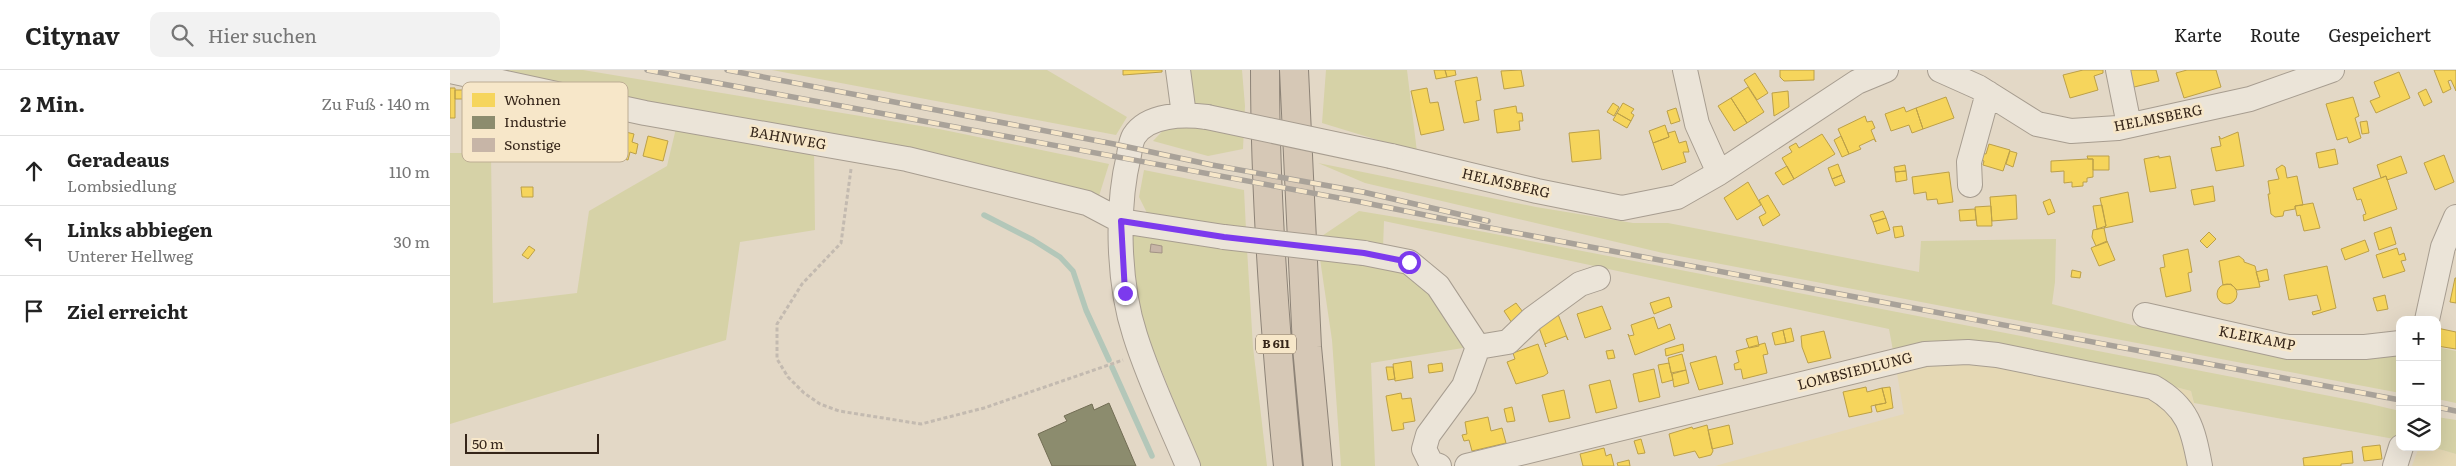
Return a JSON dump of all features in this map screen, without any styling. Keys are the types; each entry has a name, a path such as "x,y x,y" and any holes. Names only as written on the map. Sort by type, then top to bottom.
{"highway":[{"name":"B 611","path":"1265,70 1268,222 1275,340 1288,466"},
{"name":"B 611","path":"1294,70 1307,347 1318,466"}],"street":[{"path":"1178,70 1196,116"},
{"path":"1685,70 1697,124 1719,173"},
{"name":"HELMSBERG","path":"1188,466 1135,335 1125,293 1121,221 1126,168 1133,137 1142,128 1156,120 1196,116 1391,156 1537,191 1622,208 1677,197 1719,173 1857,82 1886,70"},
{"name":"HELMSBERG","path":"1940,70 1988,93 2037,124 2071,131 2129,125 2250,99 2332,70"},
{"path":"2118,70 2129,125"},
{"name":"BAHNWEG","path":"450,71 501,82"},
{"path":"1970,186 1969,162 1988,93"},
{"name":"BAHNWEG","path":"628,109 907,159 1087,203 1121,221"},
{"path":"2428,316 2443,247 2455,220"},
{"path":"1121,221 1224,237 1364,253 1409,262 1438,286 1478,347"},
{"path":"1478,347 1508,342 1532,319 1580,284 1598,278"},
{"name":"KLEIKAMP","path":"2146,315 2288,347 2365,347 2396,343"},
{"path":"1439,466 1431,462 1424,449 1428,435 1464,386 1478,347"},
{"name":"LOMBSIEDLUNG","path":"1467,466 1925,354 1968,352 1997,355 2153,387 2172,398 2184,414 2192,430 2200,466"},
{"path":"2395,466 2400,451"}],"path":[{"path":"853,149 841,243 802,284 777,324 777,359 788,377 812,399 839,411 921,424 984,408 1142,354"}],"shaded area":[{"path":"476,70 583,70 939,129 1109,164 1099,196 628,101 628,82 535,82"},
{"path":"772,70 1047,70 1127,117 1116,135"},
{"path":"1188,70 1242,70 1245,106 1243,149 1208,156 1153,141 1192,100"},
{"path":"1326,70 1407,70 1417,152 1322,123"},
{"path":"677,124 814,146 815,230 740,242 726,340 450,424 450,153 462,153 462,162 491,162 493,303 577,293 589,211 667,166"},
{"path":"1318,163 1536,207 1633,223 1668,223 1919,272 1921,241 2056,239 2055,282 2052,304 2132,325 2176,332 2396,349 2396,392 1663,253 1365,183"},
{"path":"1144,170 1244,190 1246,230 1148,215 1139,197"},
{"path":"1359,211 1474,230 2366,403 2396,410 2396,439 2194,403 2191,391 2153,381 1894,356 1889,329 1384,221 1383,248 1319,238"},
{"path":"1130,232 1247,249 1253,347 1267,466 1200,466 1146,332 1134,290"},
{"path":"1320,259 1396,266 1424,283 1469,347 1371,363 1375,466 1341,466 1332,340"},
{"path":"2441,348 2456,351 2456,403 2441,400"},
{"path":"1894,356 2153,381 2191,391 2207,466 1715,466 1904,414"},
{"path":"2441,418 2456,420 2456,454 2441,450"},
{"path":"2441,450 2456,454 2456,466 2412,466 2418,451"}],"building: Wohnen":[{"path":"1123,70 1162,70 1162,72 1123,75"},
{"path":"1434,70 1445,70 1447,77 1436,79"},
{"path":"1445,70 1455,70 1456,75 1447,77"},
{"path":"1521,70 1524,86 1504,89 1501,71"},
{"path":"1780,70 1814,70 1814,80 1784,81 1780,77"},
{"path":"2083,70 2103,70 2103,73 2094,76 2098,90 2070,98 2063,75"},
{"path":"2125,70 2156,70 2159,81 2130,88"},
{"path":"2187,70 2216,70 2221,87 2184,98 2176,73"},
{"path":"2434,70 2456,70 2456,91 2451,80 2448,81 2451,89 2443,93"},
{"path":"2399,72 2410,98 2376,113 2370,101 2380,97 2374,82"},
{"path":"1755,73 1768,93 1757,100 1744,80"},
{"path":"1477,77 1481,100 1476,101 1479,120 1464,123 1455,81"},
{"path":"1748,87 1764,112 1747,123 1731,98"},
{"path":"450,88 455,88 455,118 450,118"},
{"path":"1427,88 1430,103 1438,102 1444,130 1421,135 1411,91"},
{"path":"2426,89 2432,102 2424,106 2418,93"},
{"path":"455,90 462,90 462,99 455,99"},
{"path":"1788,91 1789,107 1774,116 1772,93"},
{"path":"1946,97 1954,118 1923,129 1916,108"},
{"path":"2353,97 2359,116 2355,118 2361,138 2349,143 2347,137 2337,140 2326,104"},
{"path":"1731,98 1747,123 1734,131 1718,106"},
{"path":"1613,103 1619,107 1614,116 1607,112"},
{"path":"1623,103 1634,109 1631,113 1634,115 1631,121 1617,113"},
{"path":"1516,106 1517,113 1522,113 1523,121 1519,121 1520,130 1497,133 1494,110"},
{"path":"1904,107 1906,112 1916,108 1923,129 1912,133 1909,125 1891,131 1885,114"},
{"path":"1676,108 1680,121 1671,124 1667,111"},
{"path":"1617,113 1631,121 1627,128 1613,120"},
{"path":"1865,116 1867,122 1872,121 1875,128 1871,130 1876,142 1874,139 1859,146 1861,149 1849,154 1838,129"},
{"path":"2367,121 2369,133 2362,134 2360,122"},
{"path":"1665,125 1669,137 1653,143 1649,131"},
{"path":"1599,130 1601,159 1572,162 1569,133"},
{"path":"1675,131 1679,143 1686,141 1689,152 1683,152 1686,162 1662,170 1653,143 1669,137 1668,133"},
{"path":"628,132 634,134 632,142 638,144 636,154 630,152 628,160"},
{"path":"2238,132 2244,166 2216,171 2211,148 2221,146 2219,136 2221,139"},
{"path":"1822,134 1835,154 1794,179 1782,158 1792,152 1789,147 1796,143 1799,148"},
{"path":"648,136 668,141 663,161 643,156"},
{"path":"1841,136 1849,154 1842,157 1834,140"},
{"path":"1989,144 2010,150 2003,171 1983,165 1984,161 1979,159 1981,153 1986,154"},
{"path":"2335,149 2338,164 2319,168 2316,153"},
{"path":"2010,151 2017,153 2013,167 2006,164"},
{"path":"2444,155 2454,182 2435,190 2424,163"},
{"path":"2087,156 2109,156 2109,170 2093,170 2093,159 2088,159"},
{"path":"2159,156 2159,158 2170,156 2176,188 2150,192 2144,159"},
{"path":"2401,156 2407,173 2387,180 2386,176 2381,178 2377,165"},
{"path":"2093,159 2093,177 2087,178 2087,182 2083,182 2083,186 2072,187 2072,182 2064,183 2064,171 2051,172 2051,161"},
{"path":"1838,164 1842,175 1832,179 1828,168"},
{"path":"1905,165 1906,171 1895,172 1894,167"},
{"path":"2282,165 2285,167 2287,178 2297,176 2303,205 2284,211 2283,216 2275,217 2271,214 2268,181 2279,179 2276,169"},
{"path":"1787,166 1794,179 1783,185 1775,173"},
{"path":"1906,171 1907,180 1896,182 1895,172"},
{"path":"1949,172 1953,202 1938,204 1937,199 1927,200 1926,192 1914,194 1912,177"},
{"path":"1842,175 1845,182 1835,186 1832,179"},
{"path":"2386,176 2397,209 2364,221 2363,215 2366,214 2361,199 2357,200 2353,188"},
{"path":"1748,182 1761,205 1737,220 1724,198"},
{"path":"2213,186 2215,201 2194,205 2191,190"},
{"path":"521,187 533,187 533,197 522,197"},
{"path":"2128,192 2133,222 2104,228 2106,226 2100,198"},
{"path":"1768,195 1780,215 1763,226 1759,217 1766,213 1759,200"},
{"path":"2016,195 2017,219 1992,221 1990,197"},
{"path":"2050,199 2055,212 2048,215 2043,202"},
{"path":"2313,203 2320,228 2304,231 2300,215 2297,216 2295,206"},
{"path":"2102,205 2106,226 2097,229 2093,206"},
{"path":"1991,206 1992,226 1977,226 1975,207"},
{"path":"1975,209 1976,220 1960,221 1959,210"},
{"path":"1883,211 1886,218 1873,222 1870,215"},
{"path":"1886,218 1890,230 1877,234 1873,222"},
{"path":"1902,226 1904,236 1895,238 1893,227"},
{"path":"2391,227 2396,244 2379,250 2374,233"},
{"path":"2104,228 2107,242 2096,246 2092,237 2093,230"},
{"path":"2209,232 2216,239 2207,248 2200,241"},
{"path":"2365,240 2369,251 2345,260 2341,249"},
{"path":"2107,241 2115,260 2099,266 2091,248"},
{"path":"529,246 535,250 528,259 522,255"},
{"path":"2397,248 2399,255 2404,253 2406,260 2401,261 2405,271 2383,278 2376,255"},
{"path":"2188,249 2192,272 2188,273 2191,291 2166,297 2160,268 2165,267 2163,255"},
{"path":"2239,256 2244,262 2255,266 2260,287 2237,290 2231,284 2223,285 2219,261"},
{"path":"2327,266 2336,308 2313,315 2312,312 2321,310 2317,295 2289,300 2284,275"},
{"path":"2267,269 2269,280 2259,282 2256,272"},
{"path":"2072,270 2081,272 2080,278 2071,277"},
{"path":"2456,278 2456,303 2450,302"},
{"path":"2227,284 2234,287 2237,294 2234,301 2227,304 2220,301 2217,294 2220,287"},
{"path":"2385,295 2388,309 2377,311 2373,298"},
{"path":"1669,297 1672,307 1654,314 1650,303"},
{"path":"1516,303 1526,316 1514,326 1504,311"},
{"path":"1602,306 1611,329 1585,338 1577,314"},
{"path":"1556,309 1568,340 1566,336 1545,344 1546,347 1538,325"},
{"path":"1654,317 1658,329 1670,324 1675,339 1635,355 1628,334 1629,336 1634,335 1631,325"},
{"path":"1791,328 1794,341 1786,343 1783,330"},
{"path":"2441,329 2456,332 2456,349 2441,347"},
{"path":"1783,330 1786,343 1775,345 1772,333"},
{"path":"1824,331 1831,358 1808,363 1802,347 1801,336"},
{"path":"1757,336 1759,346 1749,348 1746,339"},
{"path":"1765,343 1768,354 1763,355 1767,373 1743,379 1741,369 1735,370 1734,364 1739,362 1736,351"},
{"path":"1538,344 1548,373 1544,376 1516,384 1507,362 1515,359 1513,353"},
{"path":"1683,344 1684,351 1666,356 1665,349"},
{"path":"1613,350 1615,358 1608,359 1606,351"},
{"path":"1682,354 1686,370 1671,373 1668,358"},
{"path":"1716,356 1723,384 1699,390 1690,363"},
{"path":"1411,361 1413,378 1395,381 1393,364"},
{"path":"1442,363 1443,371 1429,373 1428,365"},
{"path":"1669,363 1673,380 1662,383 1658,365"},
{"path":"1386,367 1393,367 1395,379 1388,380"},
{"path":"1654,369 1660,397 1639,402 1633,374"},
{"path":"1686,370 1689,383 1674,387 1672,374"},
{"path":"1610,380 1617,408 1596,413 1589,385"},
{"path":"1866,387 1867,392 1882,388 1886,403 1871,406 1872,412 1849,417 1843,392"},
{"path":"1890,387 1893,408 1877,412 1875,405 1886,403 1882,388"},
{"path":"1564,390 1570,418 1549,422 1542,395"},
{"path":"1401,393 1402,399 1411,398 1415,421 1403,423 1404,429 1392,431 1386,396"},
{"path":"1512,407 1515,421 1507,422 1504,409"},
{"path":"1488,417 1491,431 1502,428 1506,443 1472,451 1469,440 1464,441 1462,435 1467,434 1465,422"},
{"path":"1707,425 1713,451 1711,455 1699,458 1695,451 1674,456 1669,434 1692,427 1693,429"},
{"path":"1729,425 1733,444 1712,449 1708,430"},
{"path":"1641,439 1645,453 1638,454 1634,441"},
{"path":"2380,445 2382,459 2364,461 2362,447"},
{"path":"1604,448 1606,456 1611,454 1614,466 1583,466 1580,454"},
{"path":"2352,451 2353,463 2341,464 2341,466 2304,466 2303,458"},
{"path":"1629,460 1630,466 1618,466 1617,463"}],"building: Industrie":[{"path":"1109,403 1136,466 1052,466 1038,434 1067,421 1064,416 1092,404 1094,410"}],"building: Sonstige":[{"path":"1151,244 1162,246 1162,253 1150,252"}],"waterway":[{"path":"984,215 1033,240 1060,257 1073,271 1086,310 1109,360"},
{"path":"1112,367 1152,456"}],"railway":[{"path":"647,70 1361,202 2396,399"},
{"path":"727,70 1114,144 1212,165 1363,192 1488,221"},
{"path":"2441,408 2456,411"}],"route":[{"path":"1125,293 1121,221 1224,237 1364,253 1409,262"}]}
